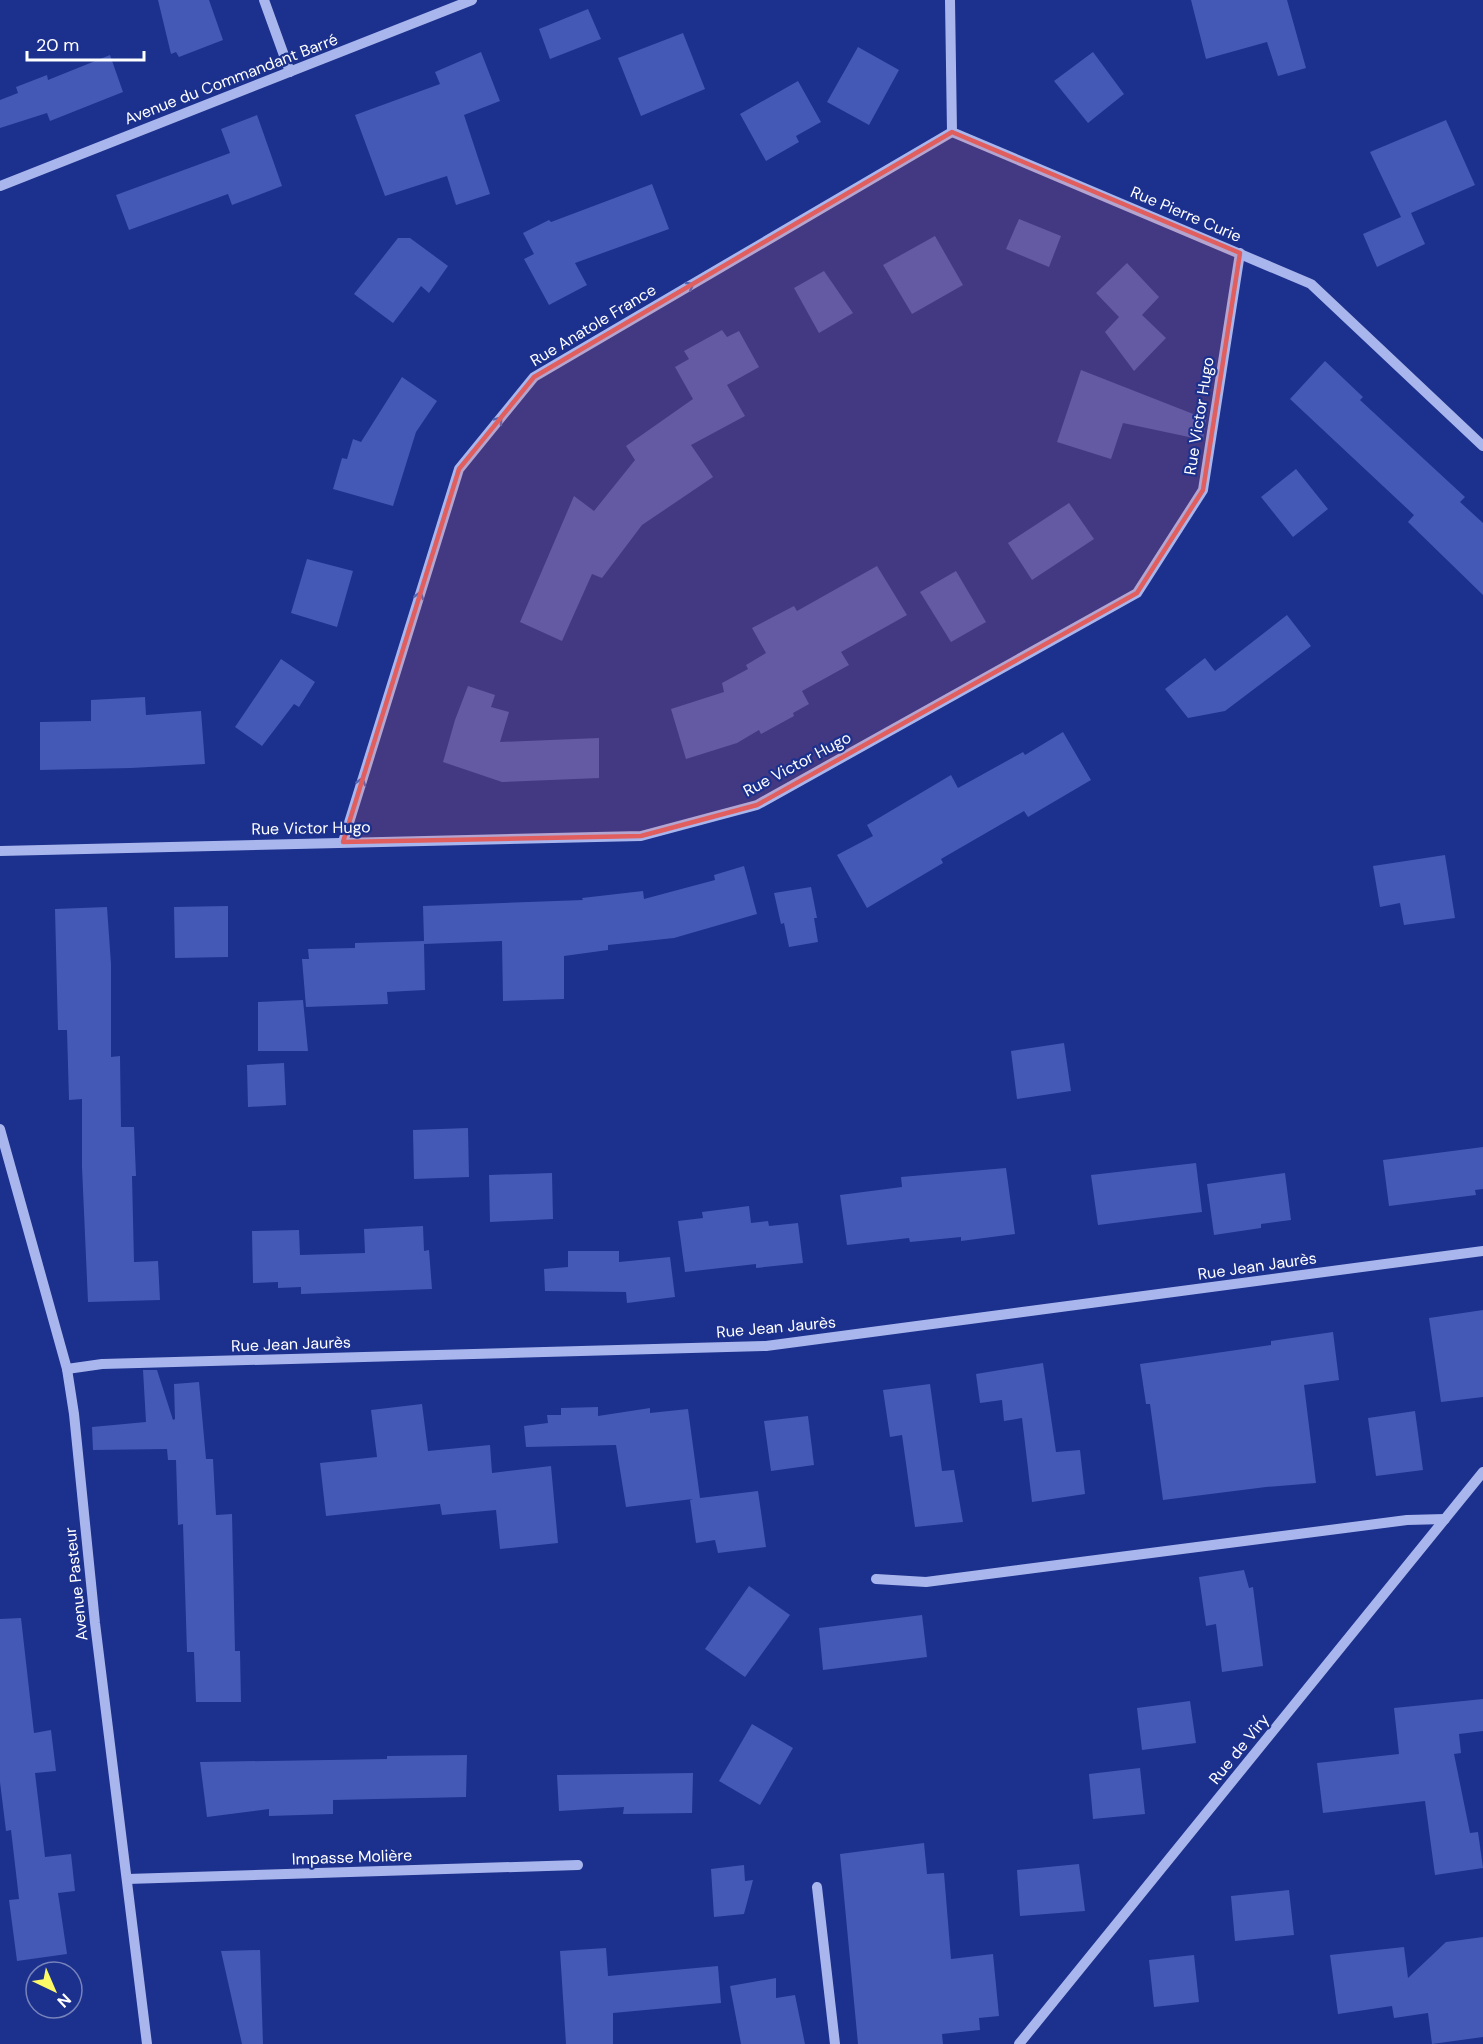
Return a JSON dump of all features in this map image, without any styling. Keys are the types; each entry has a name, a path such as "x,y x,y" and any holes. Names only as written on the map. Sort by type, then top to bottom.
{"street":[{"path":"264,0 290,72"},
{"name":"Avenue du Commandant Barré","path":"0,186 472,0"},
{"path":"950,0 952,132"},
{"name":"Rue Pierre Curie","path":"952,132 1311,284 1483,446"},
{"name":"Rue Anatole France","path":"343,842 459,469 534,376 952,132"},
{"name":"Rue Victor Hugo","path":"0,851 641,836 757,805 1137,593 1203,490 1240,253"},
{"name":"Avenue Pasteur","path":"0,1129 67,1369 74,1414 95,1623 147,2044"},
{"name":"Rue Jean Jaurès","path":"67,1369 102,1364 766,1346 1483,1251"},
{"name":"Rue de Viry","path":"1018,2044 1483,1472"},
{"path":"876,1579 926,1582 1407,1520 1445,1519"},
{"name":"Impasse Molière","path":"128,1879 578,1865"},
{"path":"817,1887 835,2044"}],"highlighted area":[{"path":"952,132 1240,253 1203,490 1137,593 757,805 641,836 343,842 459,469 534,377"}],"building":[{"path":"158,0 209,0 223,40 179,57 176,52 171,54"},
{"path":"1191,0 1287,0 1306,68 1278,76 1267,42 1206,59"},
{"path":"588,9 601,39 550,59 539,29"},
{"path":"683,33 705,89 641,116 618,58"},
{"path":"858,47 899,70 869,125 827,102"},
{"path":"481,52 500,101 464,115 490,194 456,205 447,176 385,196 355,115 440,84 435,72"},
{"path":"1093,52 1124,94 1088,123 1054,81"},
{"path":"110,55 123,92 50,121 47,113 0,128 0,100 18,93 16,87 47,75 48,80"},
{"path":"798,81 821,122 796,136 799,142 766,161 740,114"},
{"path":"257,115 282,186 232,205 228,194 129,230 116,195 230,153 221,129"},
{"path":"1446,120 1475,185 1411,213 1425,244 1377,267 1363,234 1401,217 1370,152"},
{"path":"652,184 669,229 575,263 587,285 549,305 524,259 534,254 523,233 549,220 551,222"},
{"path":"1019,219 1061,236 1049,267 1006,249"},
{"path":"935,236 963,285 912,314 883,265"},
{"path":"398,238 410,238 448,266 429,293 421,286 393,323 354,294"},
{"path":"1127,263 1159,297 1142,315 1166,338 1134,371 1105,332 1119,317 1096,293"},
{"path":"824,271 853,313 819,333 794,288"},
{"path":"722,330 727,337 739,331 759,367 727,385 745,416 691,445 713,477 642,525 602,578 592,574 562,641 520,622 574,496 594,511 635,460 626,446 693,399 675,367 689,359 684,351"},
{"path":"1325,361 1363,397 1360,400 1465,497 1460,502 1483,523 1483,595 1408,522 1414,515 1290,399"},
{"path":"1081,370 1206,419 1203,440 1123,423 1111,459 1057,442"},
{"path":"402,377 437,401 416,432 393,506 333,489 342,458 347,459 353,439 361,442"},
{"path":"1296,469 1328,509 1293,537 1261,497"},
{"path":"1069,503 1094,539 1032,580 1008,543"},
{"path":"307,559 353,571 337,627 291,613"},
{"path":"877,566 907,615 841,652 849,665 802,691 809,704 793,713 794,716 761,734 759,730 737,743 686,759 671,709 724,692 722,683 748,669 746,665 766,653 752,628 794,606 797,611"},
{"path":"956,571 986,622 951,642 920,592"},
{"path":"1287,615 1311,646 1225,711 1188,718 1165,689 1205,658 1215,671"},
{"path":"281,659 315,682 299,707 294,704 262,746 235,727"},
{"path":"468,686 495,695 491,707 509,712 500,742 599,738 599,778 502,782 443,762"},
{"path":"145,697 146,715 201,711 205,764 40,770 40,722 91,721 91,700"},
{"path":"1063,732 1091,780 1028,817 1024,811 941,859 943,863 867,908 837,855 873,836 867,825 951,775 958,788 1023,752 1025,755"},
{"path":"1445,855 1455,918 1404,925 1400,903 1380,907 1373,866"},
{"path":"744,866 757,914 674,938 608,945 608,950 564,956 564,999 503,1001 502,941 424,944 425,990 387,992 388,1004 306,1007 302,959 309,959 308,949 355,948 355,943 424,941 423,906 583,900 582,898 643,891 644,899 715,880 714,875"},
{"path":"811,887 817,918 814,918 818,942 789,947 774,893"},
{"path":"228,906 228,957 175,958 174,907"},
{"path":"107,907 111,964 111,1057 120,1056 121,1127 134,1127 136,1176 132,1176 134,1262 158,1261 160,1300 88,1302 82,1167 82,1099 69,1100 67,1030 58,1030 55,909"},
{"path":"303,1000 308,1051 258,1051 258,1002"},
{"path":"1064,1043 1071,1091 1017,1099 1011,1051"},
{"path":"284,1063 286,1105 248,1107 247,1065"},
{"path":"468,1128 469,1177 414,1179 413,1130"},
{"path":"1483,1147 1483,1189 1475,1190 1476,1195 1389,1206 1383,1160"},
{"path":"1196,1163 1202,1212 1098,1225 1091,1175"},
{"path":"1006,1168 1015,1234 961,1241 961,1237 910,1242 909,1238 847,1245 840,1195 902,1187 901,1177"},
{"path":"552,1173 553,1219 490,1222 489,1175"},
{"path":"1285,1173 1291,1220 1261,1224 1261,1228 1214,1235 1207,1184"},
{"path":"749,1206 751,1223 768,1221 769,1226 798,1223 803,1263 756,1268 756,1264 685,1272 678,1221 703,1218 702,1212"},
{"path":"423,1226 424,1251 429,1250 432,1289 301,1294 301,1287 278,1288 278,1282 253,1283 252,1231 299,1230 300,1255 365,1253 364,1229"},
{"path":"568,1251 619,1251 619,1262 670,1257 675,1297 627,1303 626,1292 545,1291 544,1269 568,1267"},
{"path":"1483,1310 1483,1397 1441,1402 1429,1318"},
{"path":"1333,1332 1339,1380 1304,1385 1316,1483 1163,1500 1150,1404 1146,1404 1140,1364 1271,1345 1271,1341"},
{"path":"1043,1363 1056,1452 1080,1450 1085,1494 1032,1502 1022,1418 1004,1421 1002,1400 980,1403 976,1374"},
{"path":"143,1370 157,1370 173,1420 175,1419 174,1384 199,1382 206,1459 213,1459 216,1515 232,1514 235,1651 240,1651 241,1702 196,1702 194,1652 187,1652 183,1524 178,1525 176,1460 168,1460 167,1449 93,1450 92,1427 146,1422"},
{"path":"930,1384 942,1471 954,1470 963,1522 915,1527 902,1435 890,1437 883,1390"},
{"path":"422,1404 428,1451 490,1445 492,1473 551,1466 558,1543 500,1549 496,1510 442,1515 440,1504 326,1516 320,1463 377,1457 371,1410"},
{"path":"598,1407 598,1416 650,1408 650,1413 688,1409 700,1498 758,1491 766,1547 718,1553 715,1540 696,1543 690,1500 693,1499 626,1507 616,1445 526,1447 524,1426 548,1423 547,1415 561,1415 561,1408"},
{"path":"1415,1411 1423,1470 1376,1476 1368,1418"},
{"path":"808,1416 814,1465 771,1471 764,1421"},
{"path":"1244,1570 1249,1588 1253,1587 1263,1666 1222,1672 1216,1624 1206,1626 1199,1577"},
{"path":"749,1586 790,1615 745,1677 705,1649"},
{"path":"922,1615 927,1657 823,1670 819,1628"},
{"path":"21,1618 34,1733 51,1730 56,1771 35,1773 45,1857 71,1854 75,1891 58,1893 67,1954 17,1961 9,1900 19,1899 11,1830 6,1831 0,1782 0,1619"},
{"path":"1483,1699 1483,1731 1459,1734 1461,1753 1454,1754 1470,1833 1478,1832 1483,1868 1435,1875 1425,1801 1323,1813 1317,1763 1399,1754 1394,1708"},
{"path":"1190,1701 1196,1743 1142,1750 1137,1708"},
{"path":"752,1724 793,1748 760,1805 719,1781"},
{"path":"467,1755 466,1797 333,1800 333,1814 269,1816 269,1809 207,1817 200,1762 387,1759 387,1756"},
{"path":"1140,1768 1145,1814 1093,1819 1089,1774"},
{"path":"693,1773 692,1813 623,1814 624,1807 559,1811 557,1775"},
{"path":"924,1843 927,1874 944,1873 951,1959 993,1954 999,2016 979,2018 980,2030 942,2034 943,2044 858,2044 840,1854"},
{"path":"1079,1864 1085,1911 1020,1916 1017,1870"},
{"path":"744,1865 745,1881 753,1880 744,1914 714,1917 711,1869"},
{"path":"1289,1890 1294,1935 1235,1941 1231,1896"},
{"path":"1483,1937 1483,2037 1432,2044 1428,2013 1394,2018 1392,2006 1338,2014 1330,1955 1404,1947 1408,1978 1446,1942"},
{"path":"606,1948 608,1976 718,1966 721,2003 613,2013 613,2044 566,2044 560,1951"},
{"path":"260,1950 263,2044 242,2044 221,1951"},
{"path":"1194,1955 1199,2002 1154,2007 1149,1960"},
{"path":"776,1978 776,1998 795,1995 805,2044 741,2044 730,1986"}]}
